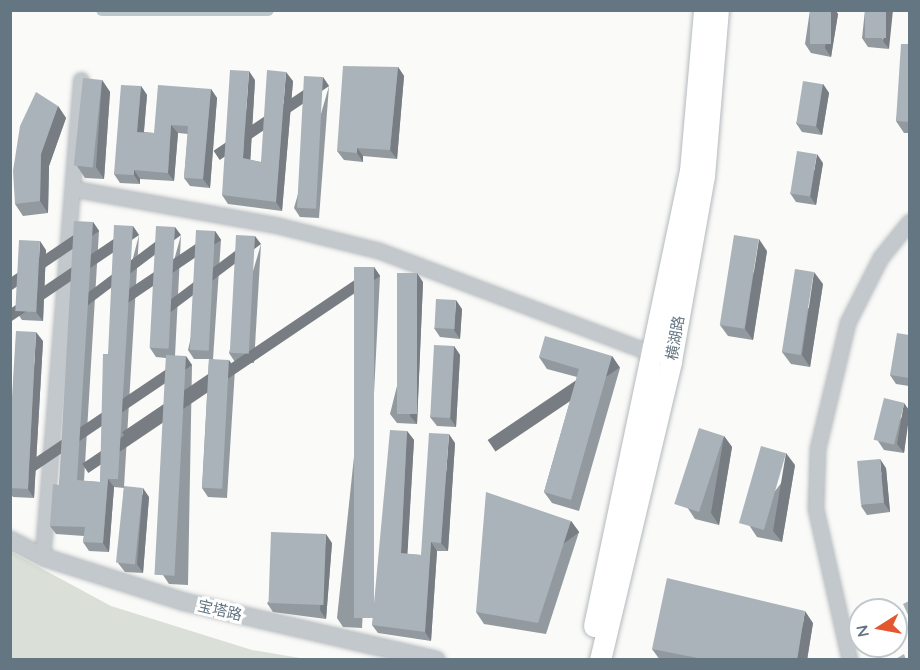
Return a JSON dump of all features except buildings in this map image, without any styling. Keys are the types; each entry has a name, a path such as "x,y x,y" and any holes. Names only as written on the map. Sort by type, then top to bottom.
{"highway":[{"name":"横湖路","path":"587,660 661,358 690,171 704,10"},
{"name":"横湖路","path":"600,660 661,358 708,146 718,10"}],"street":[{"path":"43,557 81,81"},
{"path":"73,189 274,225 379,251 661,358"},
{"path":"850,660 816,509 818,449 848,323 881,258 909,222"},
{"name":"宝塔路","path":"10,540 43,557 185,602 436,660"}],"shaded area":[{"path":"11,552 111,606 252,650 306,659 11,659"}],"waterway":[{"path":"102,10 268,10"}]}
